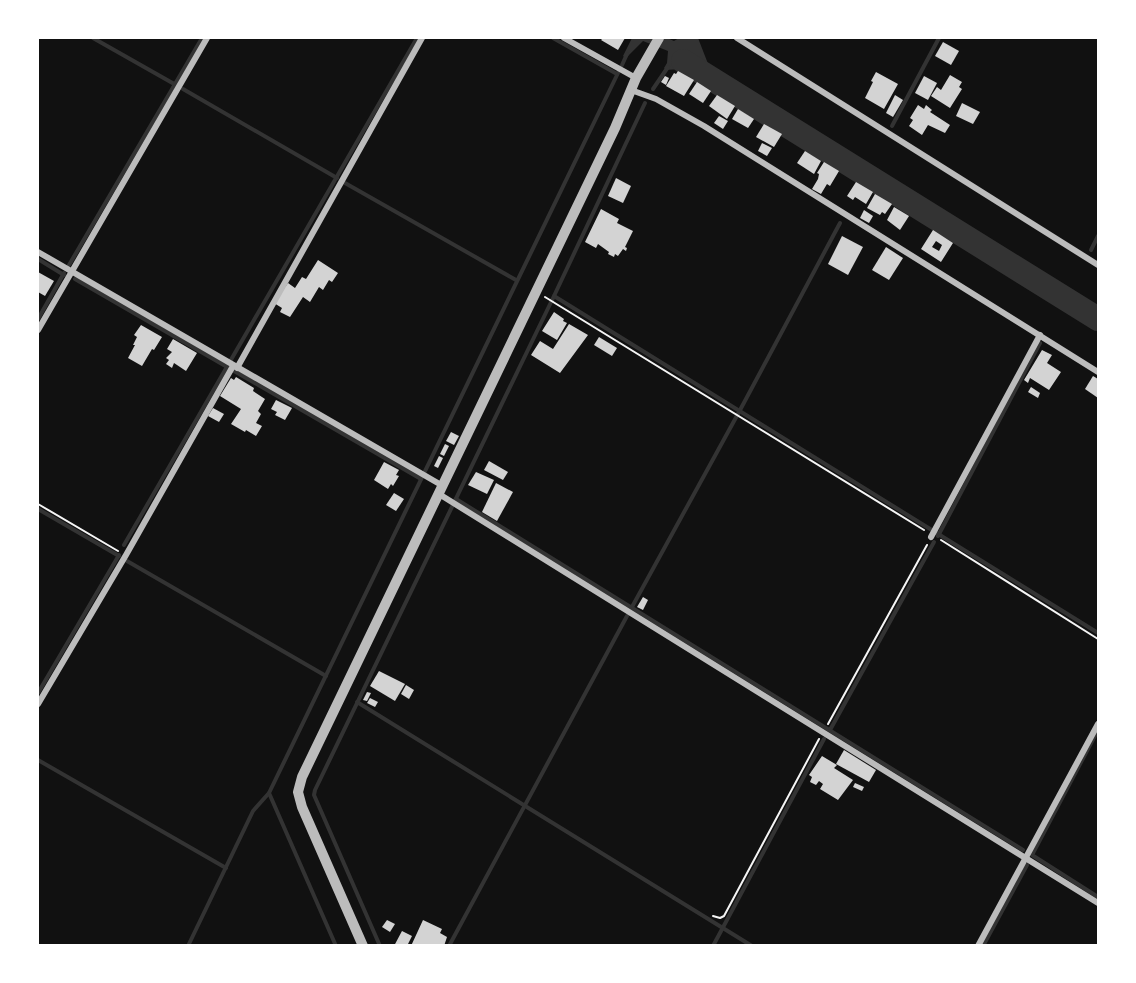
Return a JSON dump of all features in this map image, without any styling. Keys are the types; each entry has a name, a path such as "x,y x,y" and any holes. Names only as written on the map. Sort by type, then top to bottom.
{"street":[{"path":"38,330 207,38"},
{"path":"38,704 126,555 231,367 422,38"},
{"path":"564,38 636,78"},
{"path":"737,38 1098,265"},
{"path":"363,945 302,807 298,792 307,767 615,128 636,78 657,41"},
{"path":"631,90 656,99 704,126 1098,372"},
{"path":"38,252 231,367 428,477 454,503 1098,903"},
{"path":"933,534 1040,335"},
{"path":"978,945 1098,724"}],"path":[{"path":"549,299 933,534 1098,639"},
{"path":"38,504 126,555"},
{"path":"828,723 933,534"},
{"path":"713,915 720,918 724,916 823,732"}],"shaded area":[{"path":"632,38 667,38 674,41 679,38 698,38 712,74 707,82 682,69 666,70 664,68 668,51 643,41 626,58 623,56"}],"building":[{"path":"603,38 625,38 618,50 601,40"},
{"path":"943,42 959,51 951,65 935,56"},
{"path":"678,71 694,80 684,96 666,86 674,73"},
{"path":"876,72 898,84 884,109 865,98"},
{"path":"950,75 962,82 959,87 962,89 950,108 931,96 937,87 941,90"},
{"path":"665,76 669,78 666,85 661,82"},
{"path":"924,76 937,83 928,100 915,93"},
{"path":"697,82 711,91 703,103 689,94"},
{"path":"717,95 735,106 727,119 709,106"},
{"path":"895,95 903,100 893,117 886,113"},
{"path":"962,103 980,112 973,124 956,116"},
{"path":"918,105 924,109 926,105 932,110 930,112 950,125 945,133 928,125 922,135 909,126 913,120 910,118"},
{"path":"738,109 754,119 748,128 732,119"},
{"path":"719,116 728,121 723,129 714,123"},
{"path":"764,124 782,134 774,147 756,137"},
{"path":"762,143 772,148 767,156 758,151"},
{"path":"805,151 821,161 814,174 797,163"},
{"path":"824,162 839,171 830,186 827,184 821,194 812,189 818,179 819,174 817,173"},
{"path":"616,178 631,186 623,203 608,196"},
{"path":"856,182 873,192 866,204 855,197 853,200 847,196"},
{"path":"875,194 892,204 885,214 882,212 880,215 867,208"},
{"path":"894,207 909,216 900,230 887,220"},
{"path":"601,209 619,219 617,223 633,231 625,247 626,251 623,249 618,256 608,254 609,252 598,244 596,248 585,242"},
{"path":"864,210 873,216 869,223 860,218"},
{"path":"933,230 953,243 941,262 921,249","holes":["936,241 942,245 939,251 932,247"]},
{"path":"842,236 863,247 848,275 828,264"},
{"path":"886,247 903,258 889,280 872,270"},
{"path":"318,260 338,273 332,282 329,280 323,290 319,287 310,302 303,297 290,317 280,312 282,308 274,303 288,283 295,288 302,277 306,279"},
{"path":"38,272 54,281 45,296 38,292"},
{"path":"554,312 567,323 557,340 542,331"},
{"path":"569,324 588,335 560,373 531,355 540,341 553,349"},
{"path":"141,325 162,337 142,366 128,358 135,345 133,345 137,337 134,335"},
{"path":"599,337 617,348 612,356 594,345"},
{"path":"173,339 197,353 186,371 174,363 172,368 166,364 169,360 166,358 172,352 167,349"},
{"path":"1042,350 1052,355 1047,363 1061,372 1049,390 1030,378 1028,383 1024,380"},
{"path":"1093,376 1098,379 1098,398 1085,389"},
{"path":"236,377 254,388 253,391 265,399 258,411 261,414 256,423 262,426 256,436 231,424 241,409 220,396 231,378 234,380"},
{"path":"1031,387 1040,393 1038,398 1028,392"},
{"path":"276,400 292,408 285,420 275,415 277,412 271,409"},
{"path":"213,408 224,414 219,422 208,416"},
{"path":"451,432 459,436 454,445 446,441"},
{"path":"445,444 449,446 444,456 440,454"},
{"path":"439,456 443,458 438,468 434,466"},
{"path":"489,461 508,472 503,480 484,470"},
{"path":"384,462 399,470 396,475 399,476 393,486 391,484 388,489 374,480"},
{"path":"476,472 494,480 487,494 468,485"},
{"path":"496,483 513,492 497,521 482,512"},
{"path":"394,493 404,499 396,511 386,505"},
{"path":"643,597 648,600 643,610 637,607"},
{"path":"379,671 405,684 395,701 370,686"},
{"path":"406,685 414,690 409,699 401,694"},
{"path":"367,692 371,693 367,701 363,700"},
{"path":"370,698 378,702 375,707 367,703"},
{"path":"844,750 876,770 869,782 836,764"},
{"path":"822,756 837,765 834,768 853,780 838,800 820,789 823,784 819,781 816,785 810,782 812,777 809,775"},
{"path":"855,783 864,787 862,791 853,787"},
{"path":"387,920 395,924 390,932 382,927"},
{"path":"423,920 442,929 440,933 447,937 444,946 411,946"},
{"path":"402,931 412,936 407,946 394,946"}],"waterway":[{"path":"93,38 176,85"},
{"path":"69,265 202,38"},
{"path":"124,545 417,38"},
{"path":"553,38 617,74"},
{"path":"892,126 939,38"},
{"path":"622,65 627,54"},
{"path":"683,61 1098,319"},
{"path":"653,89 668,67"},
{"path":"336,946 269,793 618,73"},
{"path":"183,89 337,178"},
{"path":"380,946 314,795 315,790 645,103"},
{"path":"345,183 516,280"},
{"path":"632,607 840,223"},
{"path":"1091,250 1098,236"},
{"path":"38,259 64,275"},
{"path":"38,319 64,273"},
{"path":"75,279 421,479"},
{"path":"554,296 1098,633"},
{"path":"938,536 1040,343"},
{"path":"456,499 1023,850"},
{"path":"38,509 119,556"},
{"path":"830,730 934,542"},
{"path":"38,693 119,555"},
{"path":"127,561 326,676"},
{"path":"449,946 627,616"},
{"path":"357,702 752,946"},
{"path":"1098,730 1032,855 1098,897"},
{"path":"713,946 824,739"},
{"path":"38,760 226,868"},
{"path":"188,946 253,811 269,793"},
{"path":"983,946 1027,865"}]}
